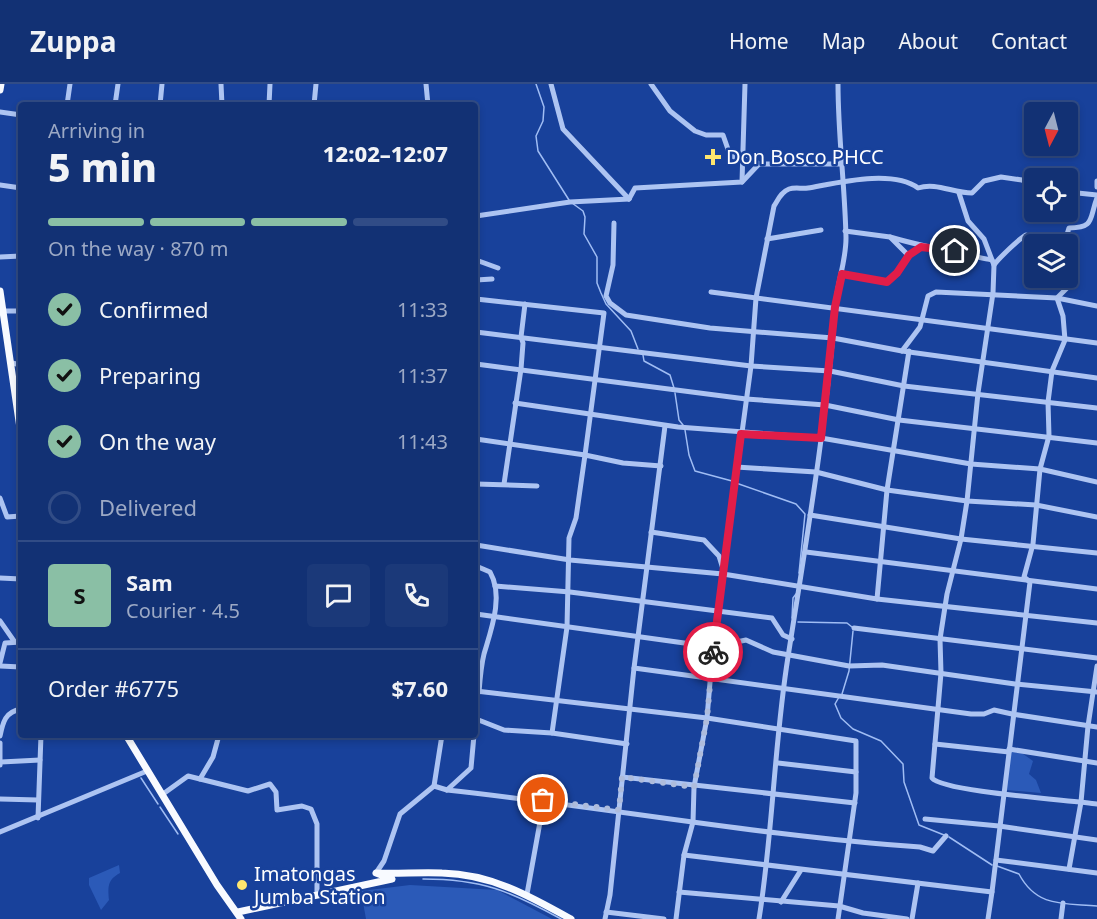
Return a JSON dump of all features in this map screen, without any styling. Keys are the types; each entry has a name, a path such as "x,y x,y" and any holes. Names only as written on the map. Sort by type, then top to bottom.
{"main road":[{"path":"0,90 1,84"},
{"path":"0,291 18,408"},
{"path":"128,738 216,885 239,916 316,895 392,879 376,873"},
{"path":"376,873 463,875 500,883 527,894 572,919"}],"street":[{"path":"67,102 70,84"},
{"path":"115,102 118,84"},
{"path":"160,102 162,84"},
{"path":"221,84 222,102"},
{"path":"269,102 270,84"},
{"path":"314,102 316,84"},
{"path":"426,84 428,102"},
{"path":"551,84 562,129 629,199"},
{"path":"651,84 679,119 699,134 723,135 730,155 743,161"},
{"path":"742,182 745,84"},
{"path":"759,919 778,763 788,655 806,552 830,371 835,307 842,274 845,231 843,180 840,164 838,84"},
{"path":"0,112 18,115"},
{"path":"744,153 759,164 840,164"},
{"path":"629,199 635,188 742,182 759,164"},
{"path":"676,919 684,855 693,822 694,787 707,718 713,647 751,366 756,298 774,206 781,195 790,189 843,180 908,181 918,188 927,185 959,193 972,193 984,181 1001,177 1024,181"},
{"path":"1097,181 1097,187"},
{"path":"0,185 18,188"},
{"path":"959,193 968,221 984,239 993,262 993,293 978,393 968,501 961,539 951,572 940,639 941,673 932,778 936,783 956,789 1097,804"},
{"path":"1067,234 1069,228 1084,228 1088,225 1097,196 1078,193"},
{"path":"478,216 599,198 629,199"},
{"path":"614,223 613,266 606,296 614,307 626,315 752,332 833,338 906,351 1097,378"},
{"path":"767,239 821,230"},
{"path":"845,231 890,237 921,247 993,262 1013,248 1018,239 1024,236"},
{"path":"890,237 909,255"},
{"path":"842,274 887,282 897,273 909,255 921,247"},
{"path":"0,256 18,256"},
{"path":"478,261 498,268"},
{"path":"478,280 492,279"},
{"path":"1057,298 1067,288"},
{"path":"711,292 1097,343"},
{"path":"878,599 887,490 904,386 906,351 920,327 928,296 936,292 993,293 1057,298 1097,306"},
{"path":"1030,582 1024,577 1033,544 1040,469 1049,436 1048,402 1052,371 1065,340 1063,316 1057,298"},
{"path":"478,299 604,313 576,518 569,538 570,592 567,627 552,733"},
{"path":"504,484 521,369 523,343 521,337 525,304"},
{"path":"4,311 18,311"},
{"path":"478,332 751,366 830,371 904,386 1097,408"},
{"path":"12,363 18,364"},
{"path":"478,364 746,399 825,405 899,420 1097,443"},
{"path":"515,403 665,426 741,434 821,438 970,464 1040,469 1097,482"},
{"path":"604,919 665,426"},
{"path":"478,439 623,463 661,466"},
{"path":"736,467 816,472 887,490 968,501 1036,505 1097,517"},
{"path":"478,484 537,486"},
{"path":"0,498 7,517 18,516"},
{"path":"810,515 961,539 1097,553"},
{"path":"652,532 704,540 719,556 723,572"},
{"path":"478,545 570,560 723,572 878,599 1097,623"},
{"path":"806,552 1097,589"},
{"path":"478,567 490,572 495,586 494,617 478,687"},
{"path":"0,578 18,579"},
{"path":"988,919 1015,684 1030,582"},
{"path":"495,586 570,592 772,618 783,635 792,639"},
{"path":"478,615 713,647 747,640 773,652 849,666 882,665 1015,684 1095,692"},
{"path":"0,621 14,641"},
{"path":"854,628 1097,658"},
{"path":"18,642 2,643 0,665 18,667"},
{"path":"1069,869 1081,802 1088,726 1095,692 1097,666"},
{"path":"634,668 971,714 1003,710 1012,714 1097,728"},
{"path":"478,691 707,718 856,741 855,803 838,919"},
{"path":"0,736 2,717 9,712 18,710"},
{"path":"478,722 504,730 552,733 627,744"},
{"path":"38,818 41,738"},
{"path":"200,779 213,757 218,738"},
{"path":"376,873 384,861 399,814 434,786 442,738"},
{"path":"447,790 471,768 474,738"},
{"path":"0,743 0,764 40,760"},
{"path":"935,744 1097,763"},
{"path":"778,763 856,772"},
{"path":"0,832 147,771"},
{"path":"163,794 184,777 248,791 270,784 278,796 277,810 302,806 311,809 317,824 316,895"},
{"path":"622,777 774,796 855,803"},
{"path":"434,786 447,790 619,810 770,833 920,847 933,851 946,836"},
{"path":"0,799 38,800"},
{"path":"527,894 543,800"},
{"path":"925,819 999,826 1097,840"},
{"path":"684,855 992,892"},
{"path":"995,866 1069,869 1097,873"},
{"path":"781,902 801,870"},
{"path":"912,919 918,884"},
{"path":"679,892 839,906 863,914 906,919"},
{"path":"1061,919 1063,903"},
{"path":"606,912 664,919"}],"shaded area":[{"path":"1010,750 1019,751 1033,761 1029,774 1036,780 1041,793 1006,790"},
{"path":"119,865 120,873 111,881 109,900 101,910 89,885 89,878"},
{"path":"410,885 497,890 552,919 366,919 361,891"}],"waterway":[{"path":"536,84 544,107 543,121 536,136 538,151 569,200"},
{"path":"572,203 583,211 585,217 584,234 597,257 597,283 601,293 606,304 631,331 638,349"},
{"path":"643,355 644,361 670,375 674,388"},
{"path":"675,393 679,420 683,425"},
{"path":"685,430 689,455 695,471 732,481"},
{"path":"736,483 796,504 805,514 799,573"},
{"path":"792,618 793,598 796,594"},
{"path":"798,622 847,623 852,627"},
{"path":"842,694 849,671 853,631"},
{"path":"839,697 835,704 841,718 853,729 881,741 903,764 904,782 919,825 944,835"},
{"path":"141,778 158,804"},
{"path":"160,807 178,834"},
{"path":"949,837 992,865"},
{"path":"997,866 1019,874 1034,893 1052,902 1097,906"},
{"path":"423,879 462,881 495,888 561,919"}],"way so far":[{"path":"543,800 619,810 622,777 694,787 707,718 713,652"}],"place":[{"name":"Don Bosco PHCC","path":"713,157"},
{"name":"Imatongas Jumba Station","path":"242,885"}],"route":[{"path":"713,652 741,434 821,438 830,371 835,307 842,274 887,282 904,265 909,255 921,247 955,251"}]}
